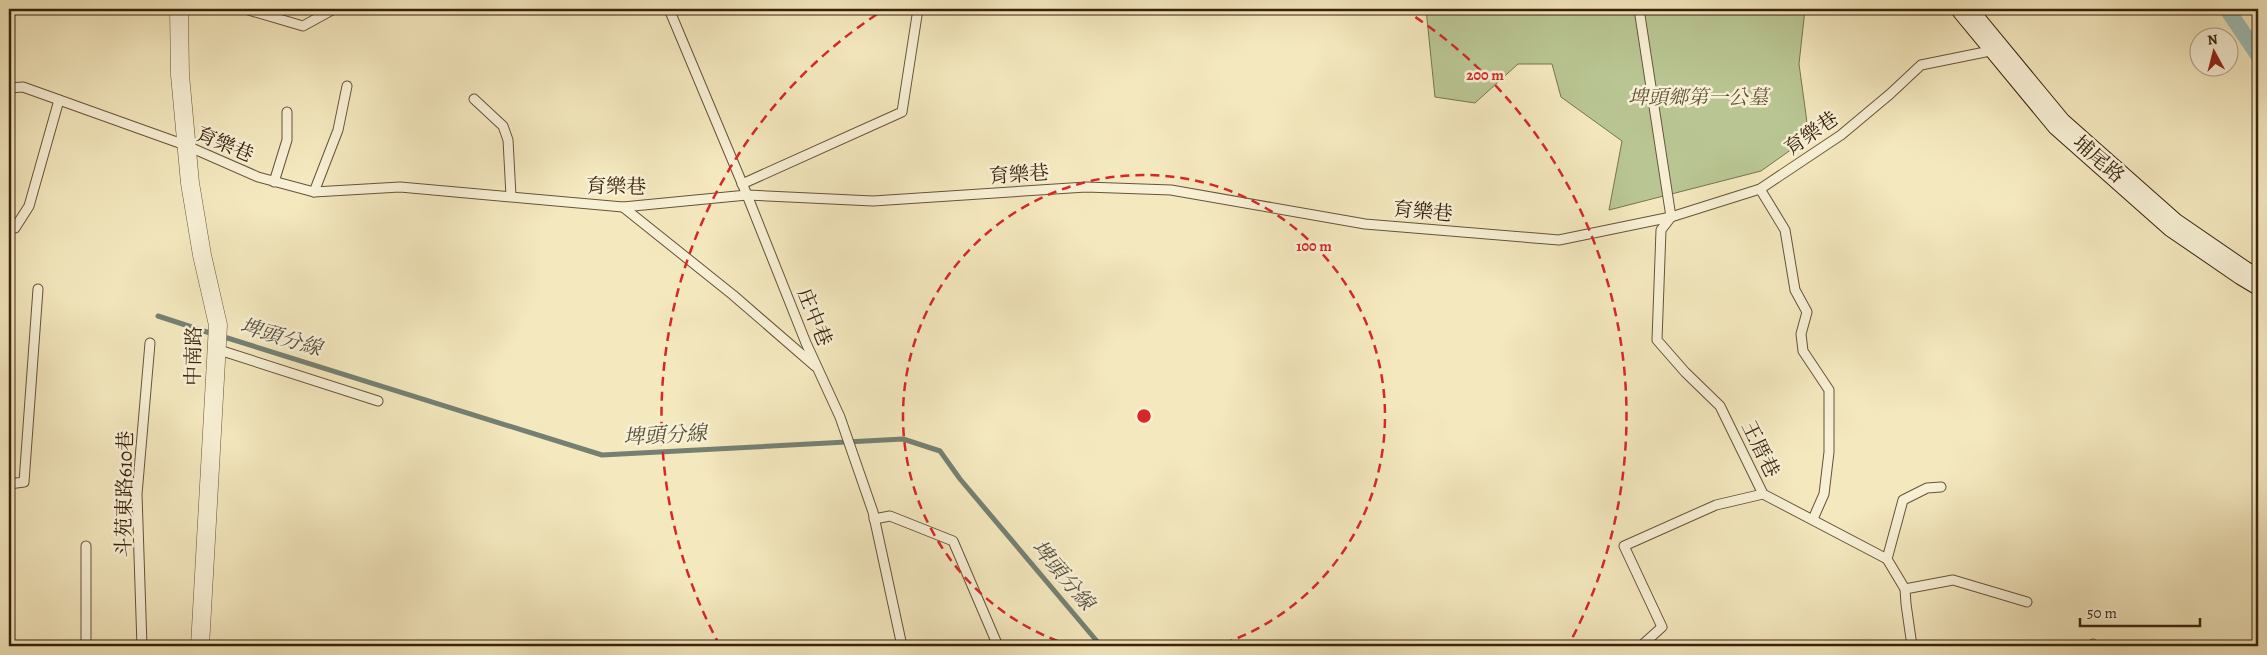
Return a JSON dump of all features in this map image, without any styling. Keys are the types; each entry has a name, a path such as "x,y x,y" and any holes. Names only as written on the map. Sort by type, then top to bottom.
{"street":[{"name":"中南路","path":"178,9 185,145 202,255 218,325 200,646"},
{"name":"埔尾路","path":"1964,9 2059,124 2173,225 2258,282"}],"lane":[{"path":"245,9 303,26 334,9"},
{"name":"庄中巷","path":"669,9 817,367 840,417 874,519 902,646"},
{"path":"742,184 902,112 918,9"},
{"path":"1639,9 1671,217"},
{"name":"育樂巷","path":"9,88 23,87 185,145 274,182 314,192 400,187 624,207 747,195 873,201 1086,187 1171,190 1365,224 1559,240 1671,217 1760,189 1841,135 1921,65 1997,49"},
{"path":"314,192 338,130 347,86"},
{"path":"474,99 503,126 508,140 511,196"},
{"path":"9,227 14,228 29,206 59,100"},
{"path":"274,182 287,140 287,112"},
{"path":"1760,189 1785,230 1795,290 1807,312 1801,334 1803,351 1829,390 1829,452 1824,494 1813,519"},
{"path":"624,207 733,295 817,367"},
{"name":"王厝巷","path":"1671,217 1661,230 1657,340 1685,372 1720,406 1763,494 1887,559"},
{"path":"9,484 24,482 38,289"},
{"name":"斗苑東路610巷","path":"142,646 137,494 150,343"},
{"path":"216,350 378,401"},
{"path":"1912,646 1905,589 1887,559 1903,500 1927,488 1941,487"},
{"path":"1641,646 1662,627 1624,546 1716,505 1763,494"},
{"path":"874,519 890,516 953,542 998,646"},
{"path":"86,546 86,646"},
{"path":"1905,589 1953,580 2027,602"}],"green space":[{"name":"埤頭鄉第一公墓","path":"1426,9 1805,9 1799,64 1809,137 1761,171 1609,210 1622,141 1561,97 1552,64 1518,64 1475,103 1435,97"}],"waterway":[{"path":"2227,9 2258,55"},
{"name":"埤頭分線","path":"158,316 213,334"},
{"name":"埤頭分線","path":"221,336 602,455 903,439 940,451 960,479 1101,646"}]}
